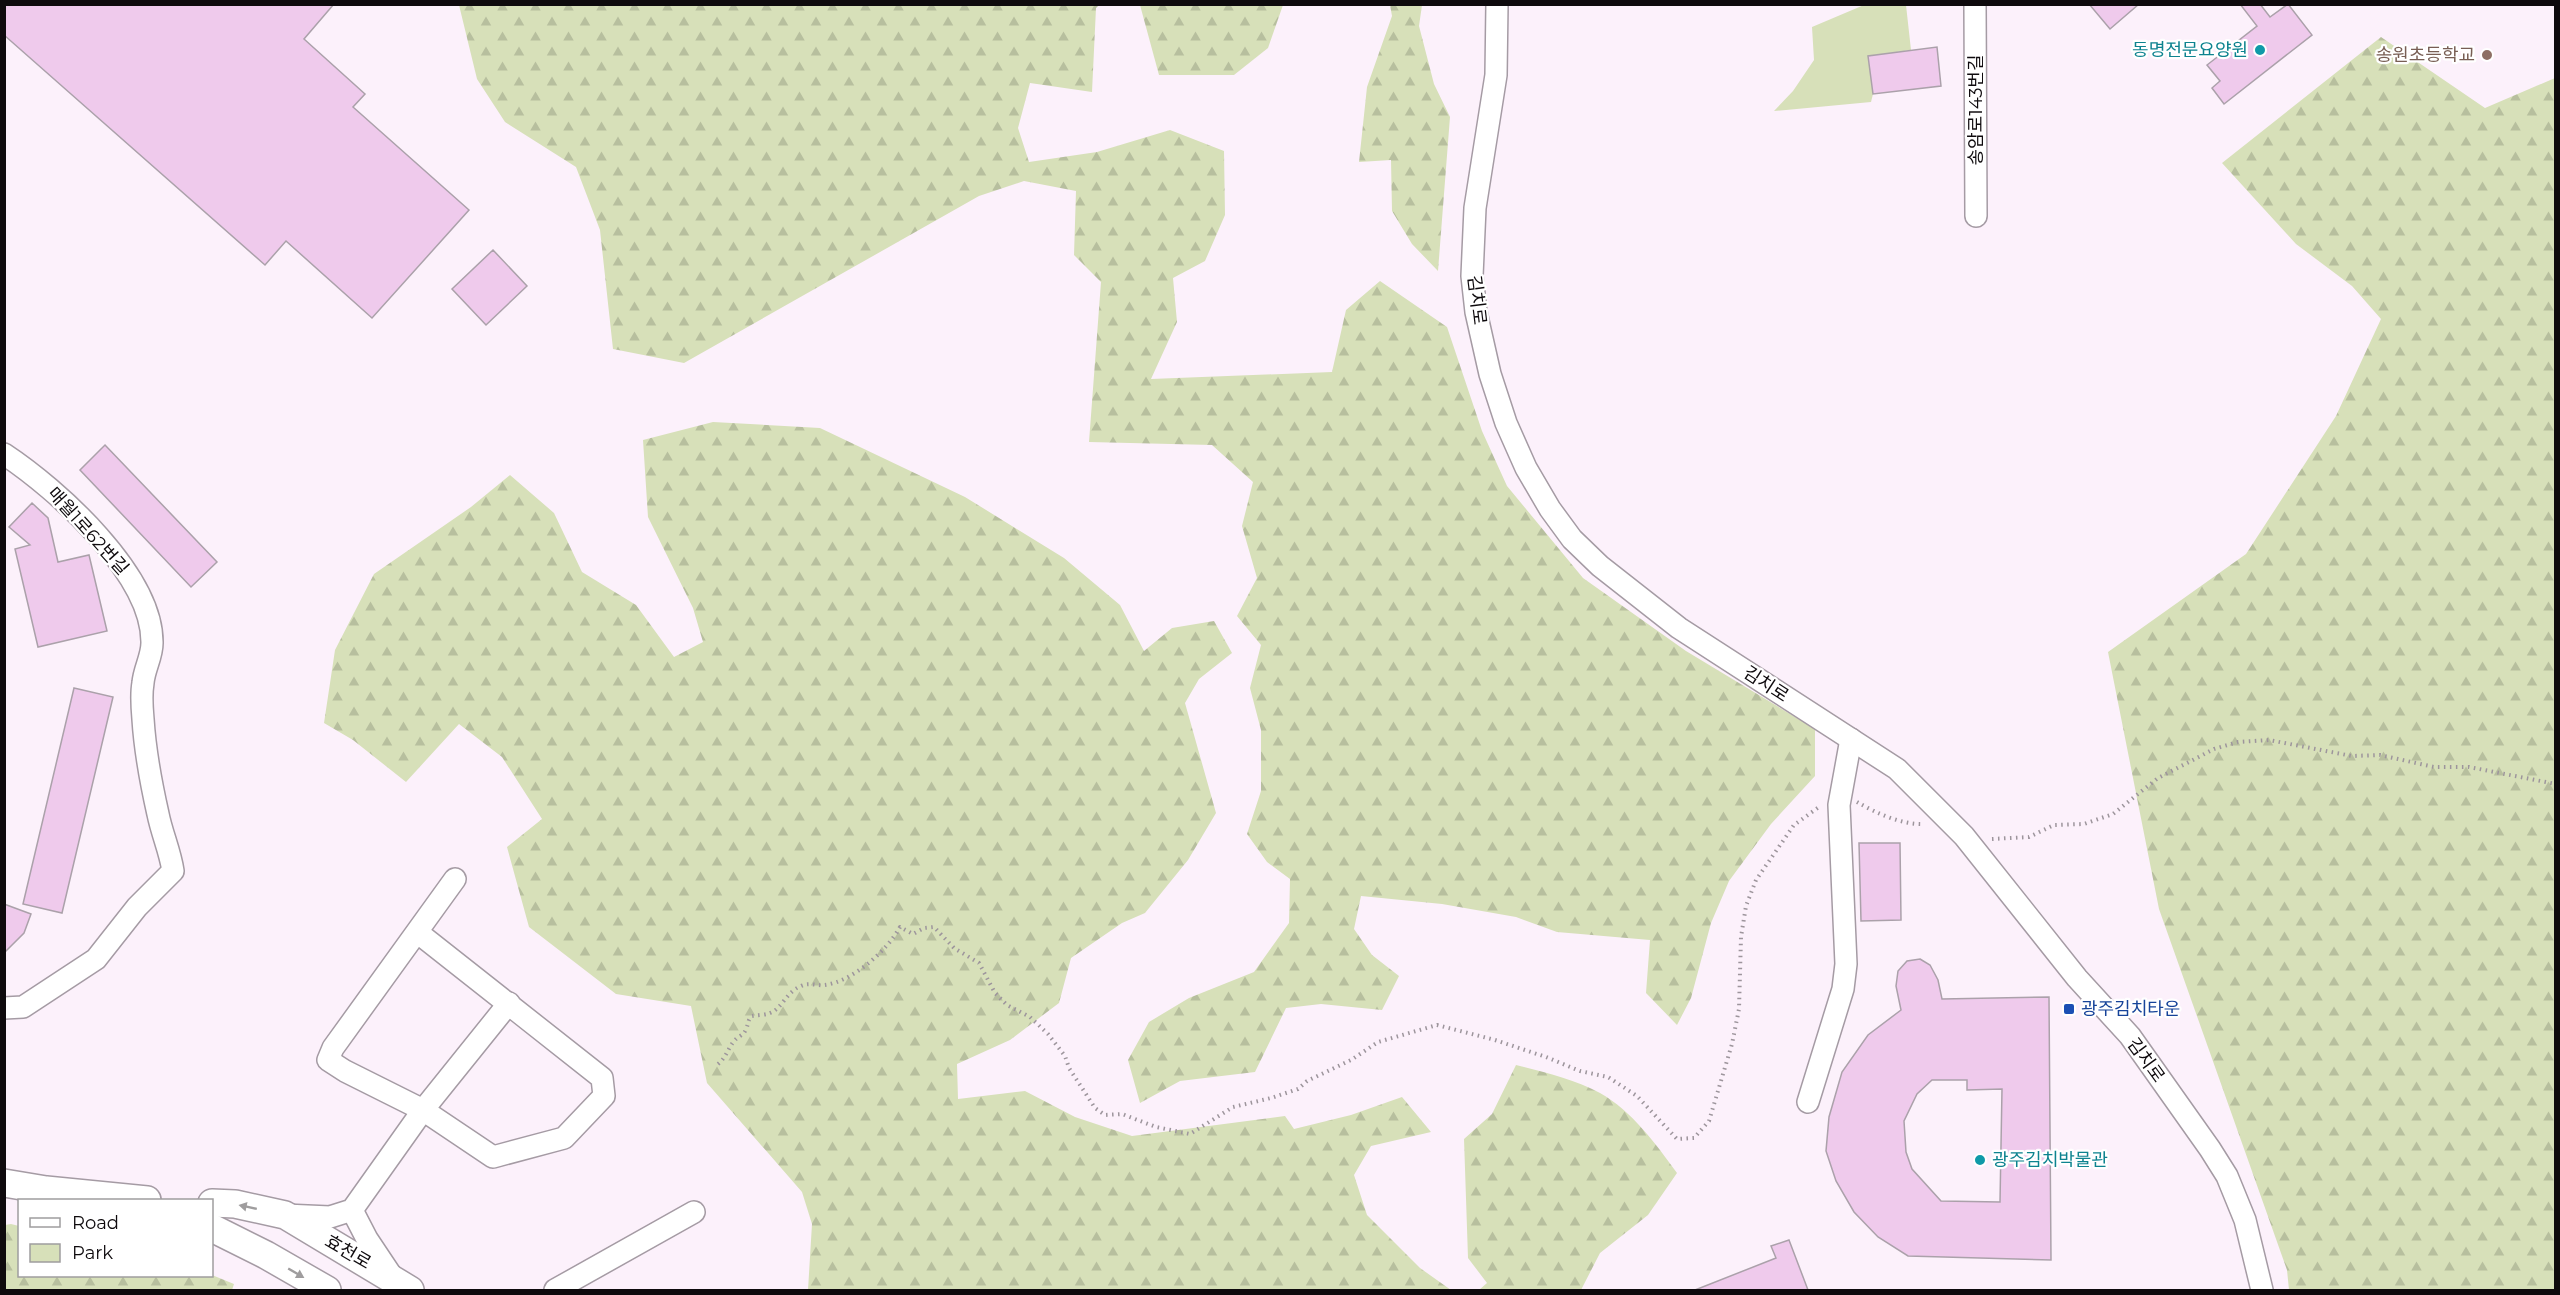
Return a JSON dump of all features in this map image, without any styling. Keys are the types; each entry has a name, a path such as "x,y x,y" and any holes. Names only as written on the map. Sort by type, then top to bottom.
{"main road":[{"path":"4,1183 46,1190 137,1199"},
{"name":"효천로","path":"213,1203 235,1204 285,1215 402,1285"},
{"path":"213,1228 266,1255 327,1290"}],"street":[{"name":"김치로","path":"1497,4 1496,75 1475,208 1472,276 1476,312 1490,374 1506,423 1526,468 1550,509 1572,539 1600,566 1679,628 1897,769 1968,840 2077,978 2130,1036 2228,1176 2245,1220 2262,1290"},
{"name":"송암로143번길","path":"1975,4 1976,216"},
{"name":"매월1로62번길","path":"4,454 38,476 93,531 126,570 148,611 152,642 149,664 143,681 143,717 158,817 170,851 173,871 137,907 96,959 23,1007 4,1008"},
{"path":"1808,1102 1843,989 1846,964 1840,795 1851,739"},
{"path":"417,932 602,1078 604,1096 564,1138 493,1156 423,1110 345,1071 328,1060 333,1048 455,879"},
{"path":"285,1215 330,1217 352,1210 423,1110 509,1003"},
{"path":"352,1210 366,1239 402,1285"},
{"path":"555,1290 694,1212"}],"path":[{"path":"1968,840 2029,837 2054,825 2084,824 2113,814 2158,778 2214,749 2238,742 2269,740 2352,756 2380,755 2433,767 2469,767 2556,784"},
{"path":"718,1064 725,1059 736,1039 743,1035 747,1029 747,1021 752,1016 772,1013 780,1007 787,994 802,985 823,986 848,978 882,952 900,927 913,934 924,928 934,927 954,948 979,963 995,993 1007,1005 1030,1017 1048,1034 1065,1056 1069,1068 1095,1108 1105,1115 1122,1114 1156,1127 1190,1134 1233,1107 1298,1089 1307,1082 1351,1060 1378,1042 1437,1025 1505,1043 1580,1071 1608,1077 1637,1096 1677,1139 1694,1138 1709,1121 1732,1044 1738,1009 1741,937 1746,906 1756,880 1794,825 1830,799 1840,795 1870,810 1917,824 1951,823"}],"green space":[{"path":"1140,4 1283,5 1268,48 1234,75 1159,75"},
{"path":"459,5 1099,5 1096,8 1092,92 1030,83 1018,128 1029,162 1097,152 1170,130 1224,151 1225,215 1205,261 1173,278 1177,322 1151,379 1332,372 1346,310 1380,281 1447,327 1482,431 1507,486 1583,578 1686,651 1815,729 1815,776 1771,824 1729,881 1711,923 1691,998 1677,1025 1646,993 1650,940 1557,932 1516,917 1442,904 1361,896 1354,929 1372,955 1399,976 1382,1010 1321,1004 1286,1008 1255,1072 1180,1081 1140,1103 1128,1060 1149,1022 1189,998 1254,972 1289,923 1290,879 1267,862 1247,834 1261,791 1261,730 1250,688 1261,645 1237,616 1257,578 1242,526 1253,482 1212,445 1089,442 1101,282 1074,255 1076,191 1024,181 979,196 684,363 613,349 600,230 576,167 505,122 477,79"},
{"path":"1390,5 1422,5 1419,26 1434,84 1450,117 1438,271 1412,244 1392,211 1391,160 1359,162 1367,87 1392,16"},
{"path":"1864,5 1906,5 1911,50 1868,56 1873,94 1871,102 1774,111 1793,91 1814,60 1812,27"},
{"path":"2381,37 2485,108 2555,78 2555,1290 2289,1290 2287,1270 2159,909 2108,652 2246,554 2336,416 2381,319 2352,286 2296,244 2222,163"},
{"path":"713,422 820,428 965,497 1064,558 1120,605 1144,651 1172,628 1214,621 1232,653 1199,679 1185,703 1216,813 1188,860 1145,913 1122,923 1071,958 1059,1003 1010,1040 957,1064 958,1099 1025,1091 1075,1117 1132,1136 1285,1116 1294,1129 1351,1115 1402,1097 1431,1132 1371,1146 1354,1175 1367,1215 1420,1268 1451,1290 808,1290 812,1224 802,1192 707,1083 691,1006 616,994 529,927 507,847 542,819 502,757 459,724 406,782 353,740 324,723 335,650 374,574 471,507 510,475 554,513 582,572 636,605 674,657 703,642 693,608 648,517 643,440"},
{"path":"1516,1065 1559,1076 1612,1100 1643,1129 1677,1173 1648,1215 1600,1253 1581,1290 1479,1290 1487,1283 1468,1258 1464,1139 1492,1114"},
{"path":"5,1225 18,1226 18,1277 213,1275 234,1284 232,1290 5,1290"}],"building":[{"path":"4,4 334,4 304,39 365,94 353,107 469,210 372,318 286,241 265,265 4,35"},
{"name":"동명전문요양원","path":"2089,4 2139,4 2110,29"},
{"name":"동명전문요양원","path":"2240,4 2260,4 2270,17 2288,4 2312,35 2224,104 2212,88 2220,81 2207,65 2257,26"},
{"path":"1937,47 1941,86 1873,94 1868,56"},
{"path":"493,250 527,286 486,325 452,289"},
{"path":"105,445 217,562 191,587 80,470"},
{"path":"32,503 48,518 58,562 89,555 107,631 38,647 15,549 30,545 9,527"},
{"path":"74,688 113,697 62,913 23,904"},
{"path":"1859,843 1900,843 1901,920 1861,921"},
{"path":"4,904 31,914 24,933 4,953"},
{"name":"광주김치박물관","path":"1920,959 1930,965 1938,980 1942,999 2049,997 2051,1260 1908,1256 1878,1237 1854,1212 1836,1181 1826,1151 1829,1117 1842,1072 1868,1035 1901,1010 1896,986 1898,971 1907,961","holes":["1932,1080 1967,1080 1967,1090 2002,1089 2000,1202 1941,1201 1912,1169 1906,1152 1904,1121 1917,1094"]},
{"path":"1789,1240 1808,1290 1695,1290 1776,1258 1771,1246"}],"place":[{"name":"동명전문요양원","path":"2260,50"},
{"name":"송원초등학교","path":"2487,55"},
{"name":"광주김치타운","path":"2069,1009"},
{"name":"광주김치박물관","path":"1980,1160"}]}
